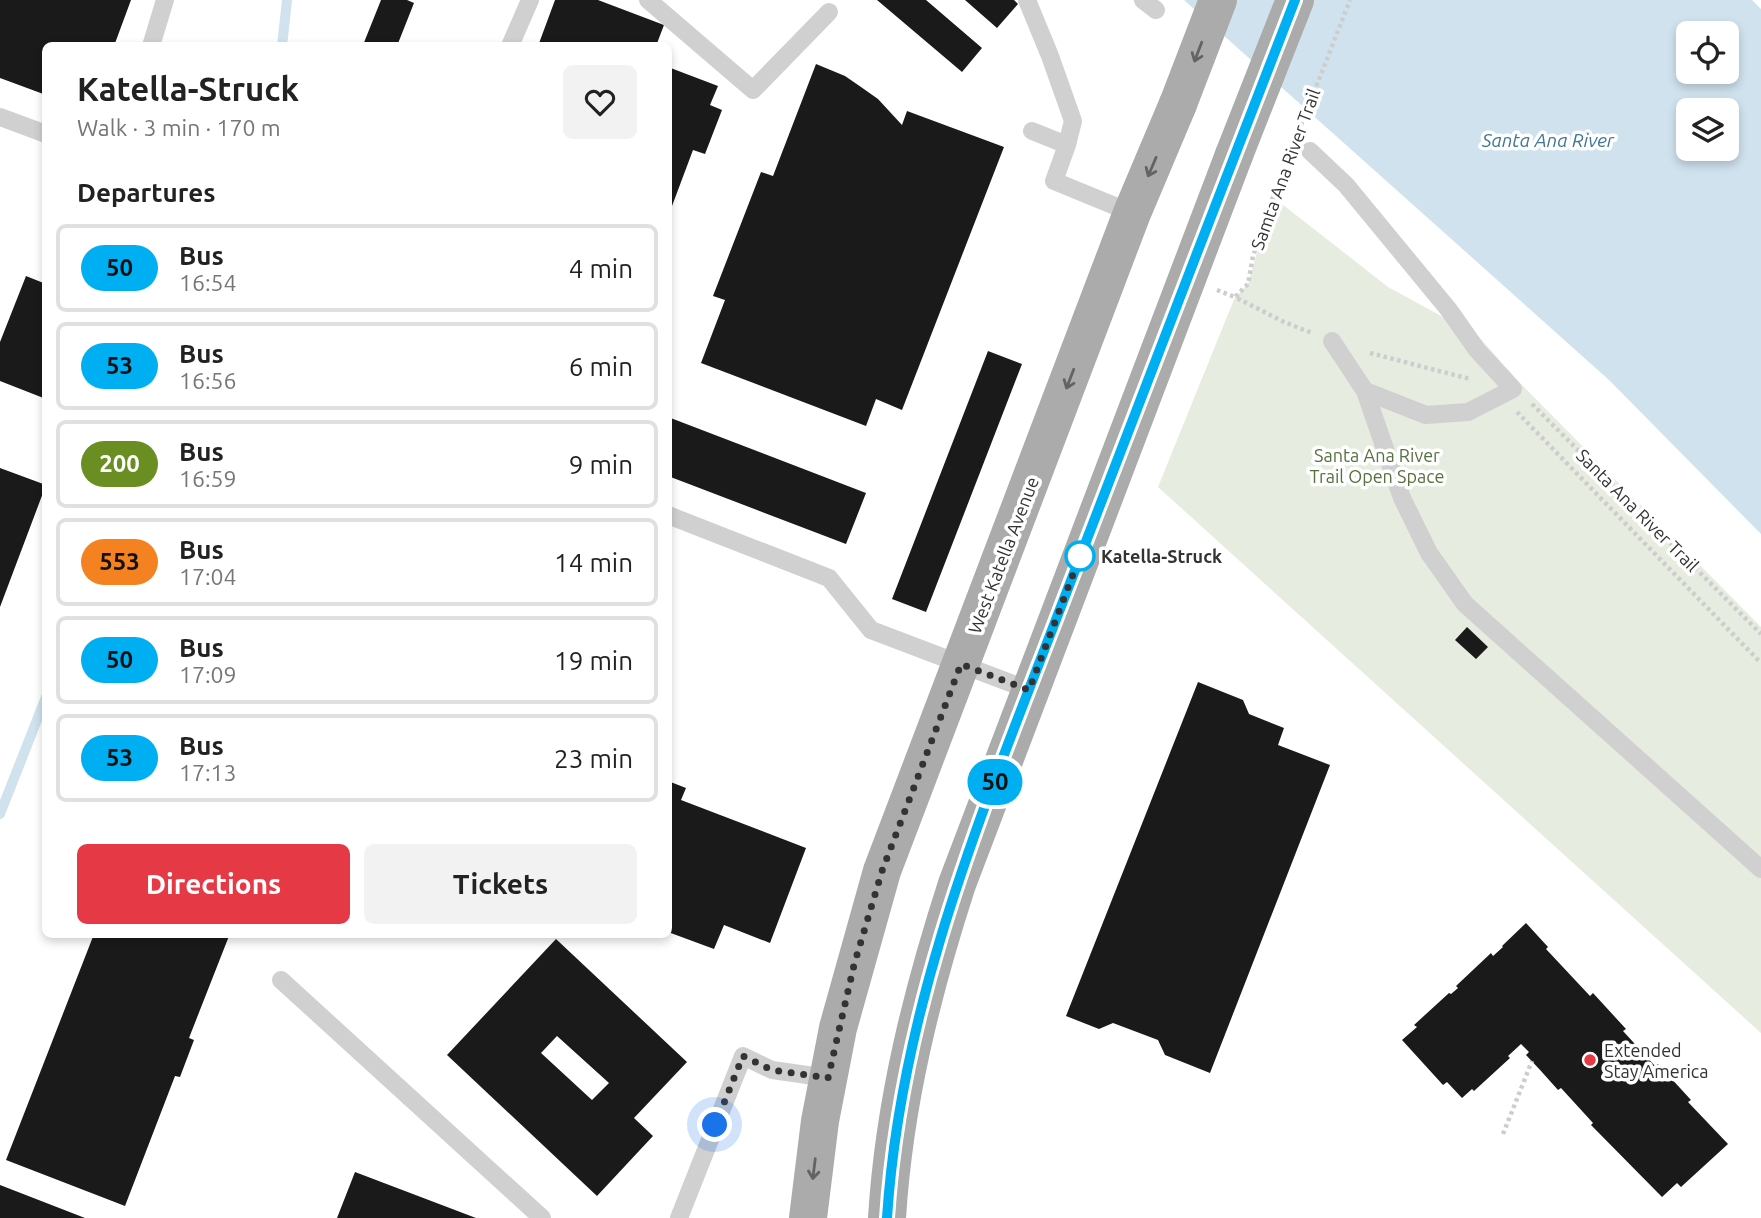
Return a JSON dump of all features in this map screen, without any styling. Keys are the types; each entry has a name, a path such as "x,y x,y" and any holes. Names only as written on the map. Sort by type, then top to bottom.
{"main road":[{"name":"West Katella Avenue","path":"808,1218 828,1078 851,978 882,871 1132,213 1218,0"},
{"path":"887,1218 901,1096 933,958 957,884 1295,0"}],"lane":[{"path":"152,42 166,0"},
{"path":"512,42 530,0"},
{"path":"648,0 753,90 829,12"},
{"path":"1027,0 1051,56 1073,121 1054,181 1132,213"},
{"path":"0,117 42,133"},
{"path":"1032,131 1067,145"},
{"path":"1310,151 1346,185 1448,310 1477,350 1513,389 1468,412 1426,415 1365,391"},
{"path":"1332,341 1365,391 1402,498 1429,553 1465,604 1761,869"},
{"path":"672,517 830,578 871,630 1029,690"},
{"path":"281,980 542,1218"},
{"path":"679,1218 743,1056 772,1070 828,1078"}],"path":[{"name":"Samta Ana River Trail","path":"1350,0 1273,197 1253,256 1248,284 1235,297 1284,322 1332,341 1513,389"},
{"name":"Santa Ana River Trail","path":"1513,389 1532,404 1761,634"},
{"path":"1513,389 1511,406 1761,663"},
{"path":"1503,1134 1532,1061"}],"green space":[{"name":"Santa Ana River Trail Open Space","path":"1273,197 1388,287 1478,336 1520,383 1761,627 1761,1033 1158,487 1235,297 1248,284"}],"water":[{"name":"Santa Ana River","path":"1184,0 1752,0 1761,9 1761,534 1609,380"}],"building":[{"path":"0,0 131,0 115,42 42,42 42,94 0,78"},
{"path":"381,0 407,0 414,3 399,42 364,42"},
{"path":"555,0 598,0 664,25 658,42 539,42"},
{"path":"877,0 926,0 982,48 962,72"},
{"path":"965,0 1014,0 1018,4 997,28"},
{"path":"816,64 845,76 878,99 902,125 907,111 1004,147 902,410 876,399 866,426 701,363 725,300 713,296 761,172 773,176"},
{"path":"672,69 718,86 710,105 722,110 705,154 693,150 672,206"},
{"path":"26,276 42,282 42,397 0,381 0,342"},
{"path":"988,351 1022,364 926,612 892,599"},
{"path":"672,419 866,493 846,544 672,478"},
{"path":"0,468 42,484 42,496 0,607"},
{"path":"1467,627 1488,647 1476,659 1455,640"},
{"path":"1198,682 1243,700 1249,714 1284,728 1278,745 1330,765 1210,1073 1165,1055 1158,1040 1113,1023 1099,1029 1066,1016"},
{"path":"672,783 686,788 681,800 806,848 770,943 724,925 714,949 672,933"},
{"name":"Extended Stay America","path":"1526,923 1548,947 1546,949 1590,996 1593,993 1626,1029 1623,1031 1655,1066 1658,1064 1691,1100 1688,1102 1728,1144 1681,1187 1677,1183 1662,1197 1591,1125 1593,1123 1561,1088 1558,1090 1526,1055 1529,1052 1521,1044 1508,1056 1510,1058 1474,1091 1472,1089 1462,1098 1447,1082 1443,1085 1402,1040 1417,1027 1414,1025 1458,988 1456,986 1491,953 1493,956 1503,947"},
{"path":"92,938 228,938 189,1038 194,1040 180,1077 175,1076 125,1206 6,1160"},
{"path":"556,939 687,1062 634,1118 653,1136 597,1196 447,1055","holes":["557,1036 609,1083 592,1100 541,1053"]},
{"path":"355,1172 476,1218 337,1218"},
{"path":"0,1185 85,1218 0,1218"}],"waterway":[{"path":"282,42 287,0"},
{"path":"0,814 42,707"}],"bus line":[{"name":"50","path":"887,1218 901,1096 933,958 957,884 1295,0"}],"place":[{"name":"Katella-Struck","path":"1080,556"},
{"name":"Extended Stay America","path":"1590,1060"}],"route":[{"path":"715,1125 743,1056 772,1070 828,1078 854,965 882,871 961,664 1029,690 1080,556"}]}
